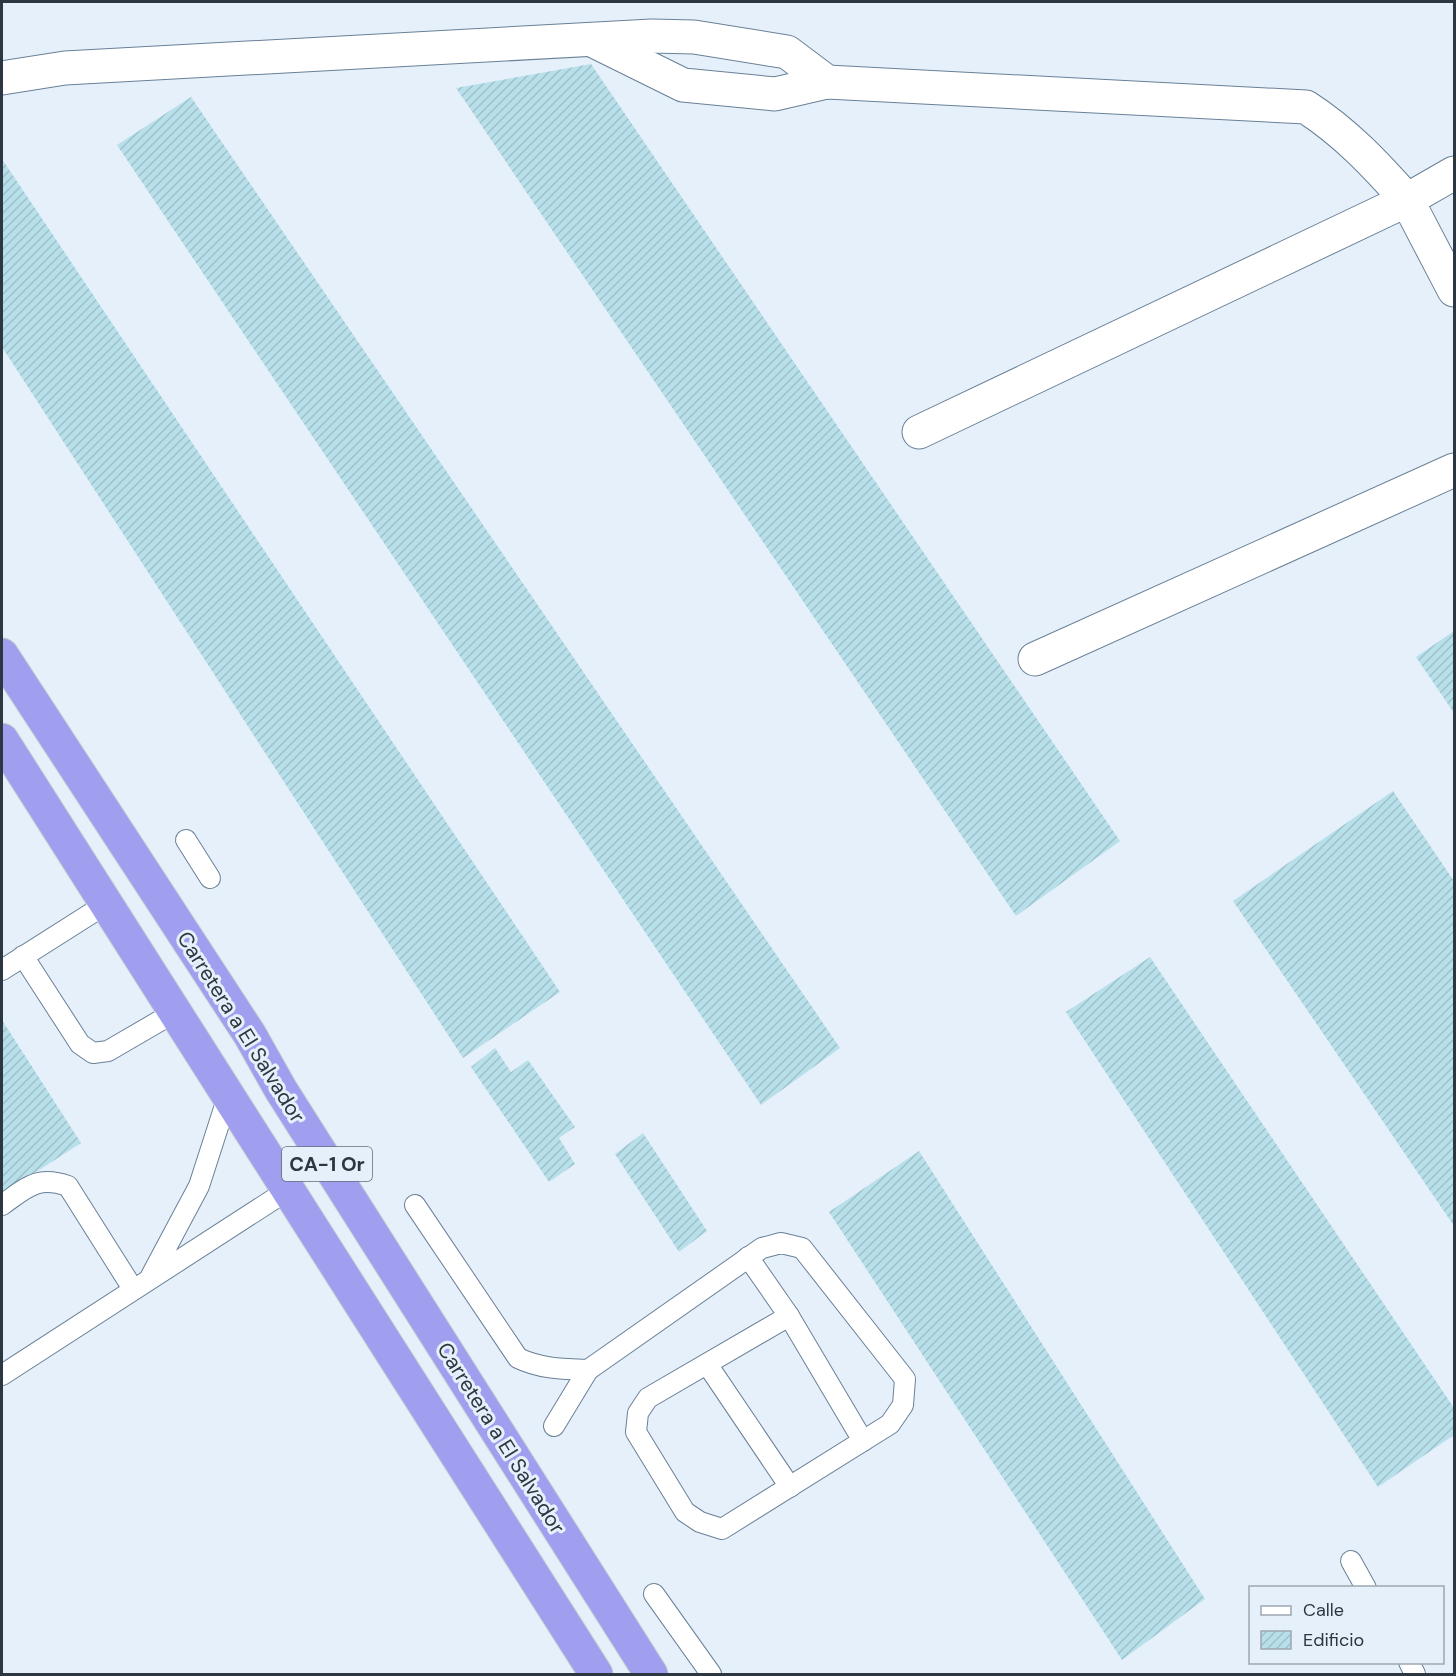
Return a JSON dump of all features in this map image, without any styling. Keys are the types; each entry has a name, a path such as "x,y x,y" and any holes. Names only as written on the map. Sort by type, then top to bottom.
{"highway":[{"name":"Carretera a El Salvador","path":"2,655 250,1035 287,1100 651,1674"},
{"name":"CA-1 Or","path":"2,740 596,1674"}],"street":[{"path":"2,78 65,68 594,41 652,36 694,37 787,52 827,82"},
{"path":"594,41 683,85 776,94 827,82 1306,107 1331,123 1356,144 1407,200 1455,290"},
{"path":"919,432 1407,200 1455,173"},
{"path":"1035,659 1455,470"}],"lane":[{"path":"186,840 210,878"},
{"path":"2,970 106,904"},
{"path":"23,956 80,1044 93,1053 108,1051 175,1012"},
{"path":"150,1278 199,1186 228,1096"},
{"path":"2,1205 31,1185 51,1180 68,1186 133,1289"},
{"path":"2,1375 288,1190"},
{"path":"415,1205 518,1358 550,1369 588,1370"},
{"path":"554,1426 588,1370 762,1248 782,1244 802,1248 905,1379 903,1405 890,1424 722,1529 700,1522 685,1512 636,1432 638,1413 648,1398 789,1316"},
{"path":"748,1257 789,1316 863,1441"},
{"path":"707,1364 790,1487"},
{"path":"1351,1562 1365,1586"},
{"path":"654,1594 711,1674"}],"building":[{"path":"591,64 1120,841 1016,916 456,88"},
{"path":"191,97 840,1048 761,1105 117,145"},
{"path":"2,159 560,992 463,1058 2,347"},
{"path":"1454,631 1454,713 1416,657"},
{"path":"1393,791 1454,881 1454,1226 1233,901"},
{"path":"1150,957 1454,1408 1454,1435 1378,1487 1066,1012"},
{"path":"2,1020 81,1143 2,1194"},
{"path":"495,1048 511,1072 528,1060 575,1127 559,1138 575,1164 549,1182 471,1067"},
{"path":"643,1133 707,1231 679,1252 615,1154"},
{"path":"919,1151 1205,1599 1122,1660 829,1212"}]}
